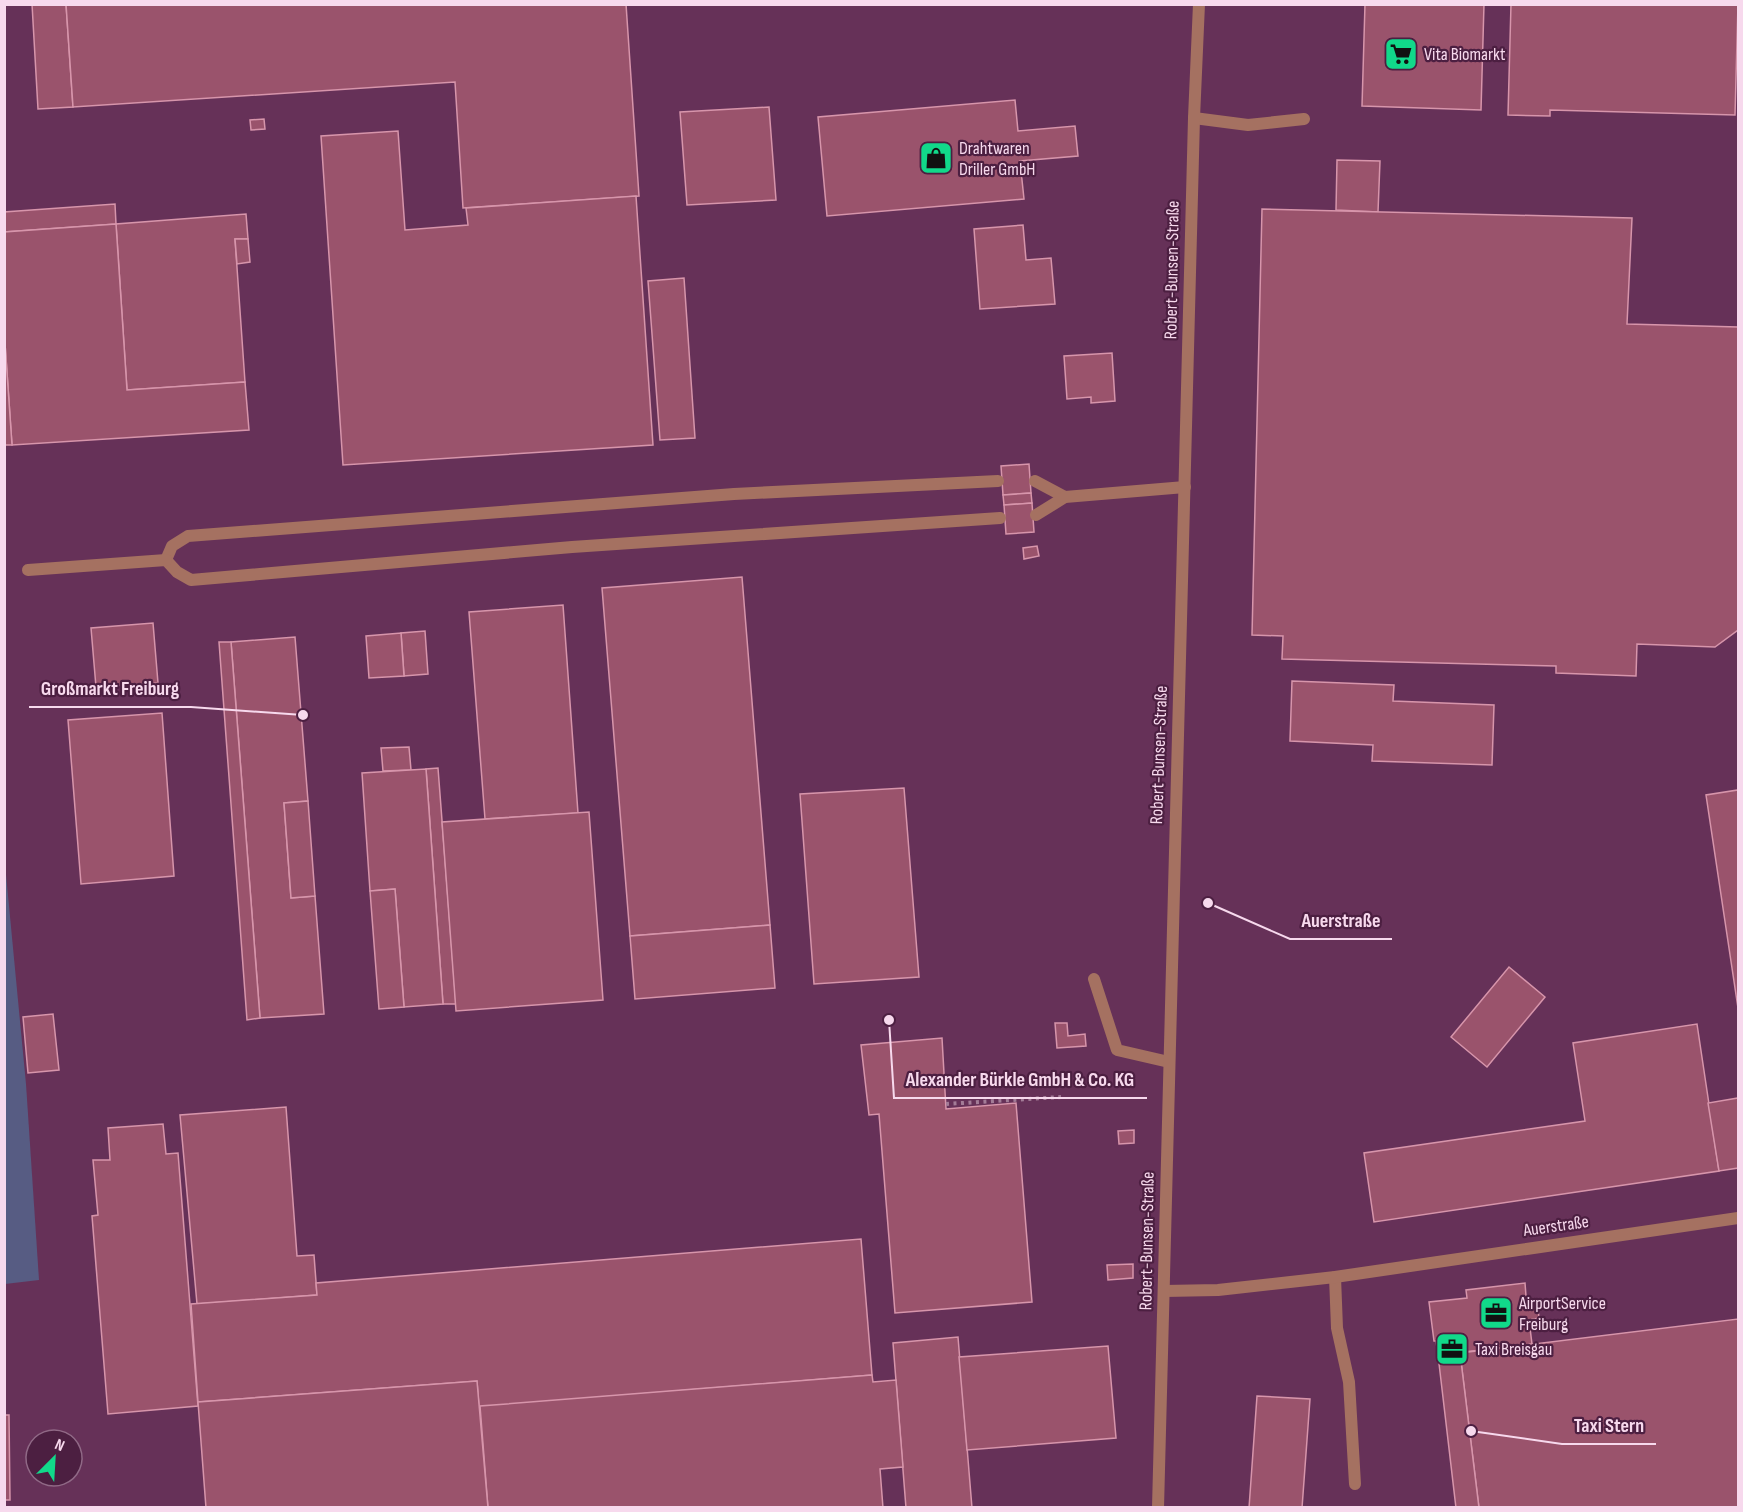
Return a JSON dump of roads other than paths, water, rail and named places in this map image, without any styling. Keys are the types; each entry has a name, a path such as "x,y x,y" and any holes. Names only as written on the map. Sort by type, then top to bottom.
{"street":[{"name":"Robert-Bunsen-Straße","path":"1158,1508 1194,118 1199,4"},
{"path":"1194,118 1248,125 1304,119"},
{"path":"1035,481 1065,497"},
{"path":"166,560 172,546 188,536 722,494 998,482"},
{"path":"1036,515 1065,497 1185,487"},
{"path":"166,560 177,572 191,580 572,547 1000,518"},
{"path":"28,570 166,560"},
{"path":"1095,979 1117,1050 1169,1062"},
{"name":"Auerstraße","path":"1164,1291 1218,1290 1335,1277 1738,1218"},
{"path":"1335,1277 1337,1328 1350,1382 1355,1484"}],"place":[{"name":"Vita Biomarkt","path":"1401,54"},
{"name":"Drahtwaren Driller GmbH","path":"936,158"},
{"name":"Großmarkt Freiburg","path":"303,715"},
{"name":"Auerstraße","path":"1208,903"},
{"name":"Alexander Bürkle GmbH & Co. KG","path":"889,1020"},
{"name":"AirportService Freiburg","path":"1496,1313"},
{"name":"Taxi Breisgau","path":"1452,1349"},
{"name":"Taxi Stern","path":"1471,1431"}]}
